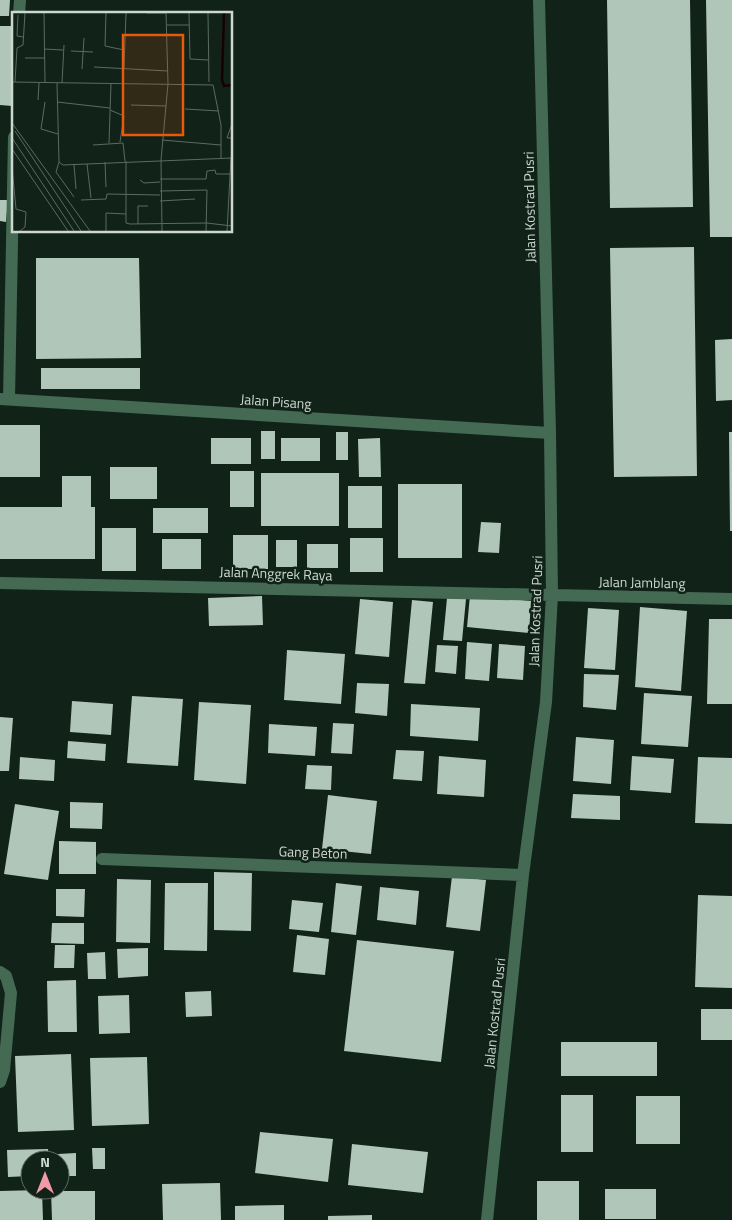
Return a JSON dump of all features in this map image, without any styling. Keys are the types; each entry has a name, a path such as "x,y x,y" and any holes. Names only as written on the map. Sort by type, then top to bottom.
{"street":[{"name":"Jalan Kostrad Pusri","path":"487,1220 523,875 546,702 552,595 550,433 538,0"},
{"path":"4,399 6,179 12,148"},
{"name":"Jalan Pisang","path":"4,399 550,433"},
{"name":"Jalan Anggrek Raya","path":"0,583 211,586 552,595"},
{"name":"Jalan Jamblang","path":"552,595 732,599"},
{"name":"Gang Beton","path":"102,859 523,875"},
{"path":"0,972 6,976 11,993 4,1070 0,1082"}],"building":[{"path":"0,0 10,0 9,16 0,16"},
{"path":"607,0 690,0 693,207 610,208"},
{"path":"706,0 732,0 732,237 710,237"},
{"path":"0,26 12,26 12,106 0,105"},
{"path":"0,200 8,200 6,222 0,221"},
{"path":"694,247 697,476 614,477 610,248"},
{"path":"36,258 139,258 141,358 36,359"},
{"path":"732,339 732,400 716,401 715,340"},
{"path":"41,368 140,368 140,389 41,389"},
{"path":"0,425 40,425 40,477 0,477"},
{"path":"261,431 275,431 275,459 261,459"},
{"path":"336,432 348,432 348,460 336,460"},
{"path":"729,432 732,432 732,531 730,531"},
{"path":"211,438 251,438 251,464 211,464"},
{"path":"281,438 320,438 320,461 281,461"},
{"path":"380,438 381,477 359,477 358,439"},
{"path":"110,467 157,467 157,499 110,499"},
{"path":"230,471 254,471 254,507 230,507"},
{"path":"261,473 339,473 339,526 261,526"},
{"path":"62,476 91,476 91,507 95,507 95,559 0,559 0,507 62,507"},
{"path":"398,484 462,484 462,558 398,558"},
{"path":"348,486 382,486 382,528 348,528"},
{"path":"153,508 208,508 208,533 153,533"},
{"path":"481,522 501,523 499,553 478,552"},
{"path":"102,528 136,528 136,571 102,571"},
{"path":"233,535 268,535 268,569 233,569"},
{"path":"350,538 383,538 383,572 350,572"},
{"path":"162,539 201,539 201,569 162,569"},
{"path":"276,540 297,540 297,567 276,567"},
{"path":"307,544 338,544 338,568 307,568"},
{"path":"470,595 531,601 529,633 467,627"},
{"path":"262,596 263,625 209,626 208,598"},
{"path":"447,598 466,599 462,641 443,640"},
{"path":"360,599 393,602 389,657 355,654"},
{"path":"412,600 433,602 425,684 404,683"},
{"path":"640,607 687,611 681,691 635,687"},
{"path":"588,608 619,610 615,670 584,668"},
{"path":"709,619 732,619 732,704 707,704"},
{"path":"467,642 492,644 489,681 465,679"},
{"path":"499,644 525,646 523,680 497,678"},
{"path":"437,645 458,646 456,674 435,672"},
{"path":"287,650 345,654 341,704 284,700"},
{"path":"584,674 619,675 616,710 583,707"},
{"path":"357,683 389,684 387,716 355,713"},
{"path":"644,693 692,696 688,747 641,744"},
{"path":"132,696 183,699 178,766 127,763"},
{"path":"72,701 113,704 111,735 70,732"},
{"path":"199,702 251,705 246,784 194,780"},
{"path":"411,704 480,708 478,741 410,736"},
{"path":"0,717 13,718 9,771 0,771"},
{"path":"333,723 354,724 352,754 331,753"},
{"path":"269,724 317,727 315,756 268,753"},
{"path":"576,737 614,740 611,784 573,781"},
{"path":"68,741 106,744 105,761 67,758"},
{"path":"396,750 424,751 422,781 393,779"},
{"path":"439,756 486,760 484,797 437,794"},
{"path":"632,756 674,759 671,793 630,790"},
{"path":"20,757 55,760 54,781 19,779"},
{"path":"698,757 732,758 732,824 695,823"},
{"path":"307,765 332,766 331,790 305,789"},
{"path":"573,794 620,796 620,820 571,818"},
{"path":"328,795 377,801 371,854 322,849"},
{"path":"70,802 103,803 102,829 70,828"},
{"path":"15,804 59,811 48,880 4,874"},
{"path":"59,841 96,842 96,874 59,874"},
{"path":"214,872 252,873 251,931 214,930"},
{"path":"452,876 486,880 480,931 446,927"},
{"path":"117,879 151,880 150,943 116,942"},
{"path":"165,883 208,883 207,951 164,950"},
{"path":"336,883 362,886 356,935 331,932"},
{"path":"380,887 419,891 416,925 377,920"},
{"path":"56,889 85,889 84,917 56,916"},
{"path":"698,895 732,896 732,988 695,987"},
{"path":"292,900 323,903 319,932 289,929"},
{"path":"52,923 84,923 84,944 51,943"},
{"path":"297,935 329,939 325,975 293,972"},
{"path":"357,940 454,951 441,1062 344,1051"},
{"path":"55,945 75,945 74,968 54,968"},
{"path":"148,948 148,976 118,978 117,949"},
{"path":"105,952 106,979 88,979 87,953"},
{"path":"76,980 77,1032 48,1032 47,981"},
{"path":"211,991 212,1016 186,1017 185,992"},
{"path":"129,995 130,1033 99,1034 98,996"},
{"path":"701,1009 732,1009 732,1040 701,1040"},
{"path":"561,1042 657,1042 657,1076 561,1076"},
{"path":"71,1054 74,1130 18,1132 15,1056"},
{"path":"147,1057 149,1124 92,1126 90,1058"},
{"path":"561,1095 593,1095 593,1152 561,1152"},
{"path":"636,1096 680,1096 680,1144 636,1144"},
{"path":"260,1132 333,1139 328,1182 255,1173"},
{"path":"352,1144 428,1152 423,1193 348,1185"},
{"path":"92,1148 105,1148 105,1169 93,1169"},
{"path":"48,1149 48,1150 20,1150 20,1176 8,1177 7,1150"},
{"path":"70,1153 76,1153 76,1176 70,1176"},
{"path":"537,1181 579,1181 579,1220 537,1220"},
{"path":"220,1183 221,1220 163,1220 162,1184"},
{"path":"605,1189 656,1189 656,1219 605,1219"},
{"path":"0,1191 20,1191 20,1200 42,1200 43,1220 0,1220"},
{"path":"70,1191 95,1191 95,1220 52,1220 51,1200 70,1200"},
{"path":"284,1205 284,1220 235,1220 235,1206"},
{"path":"372,1215 372,1220 328,1220 328,1216"}]}
